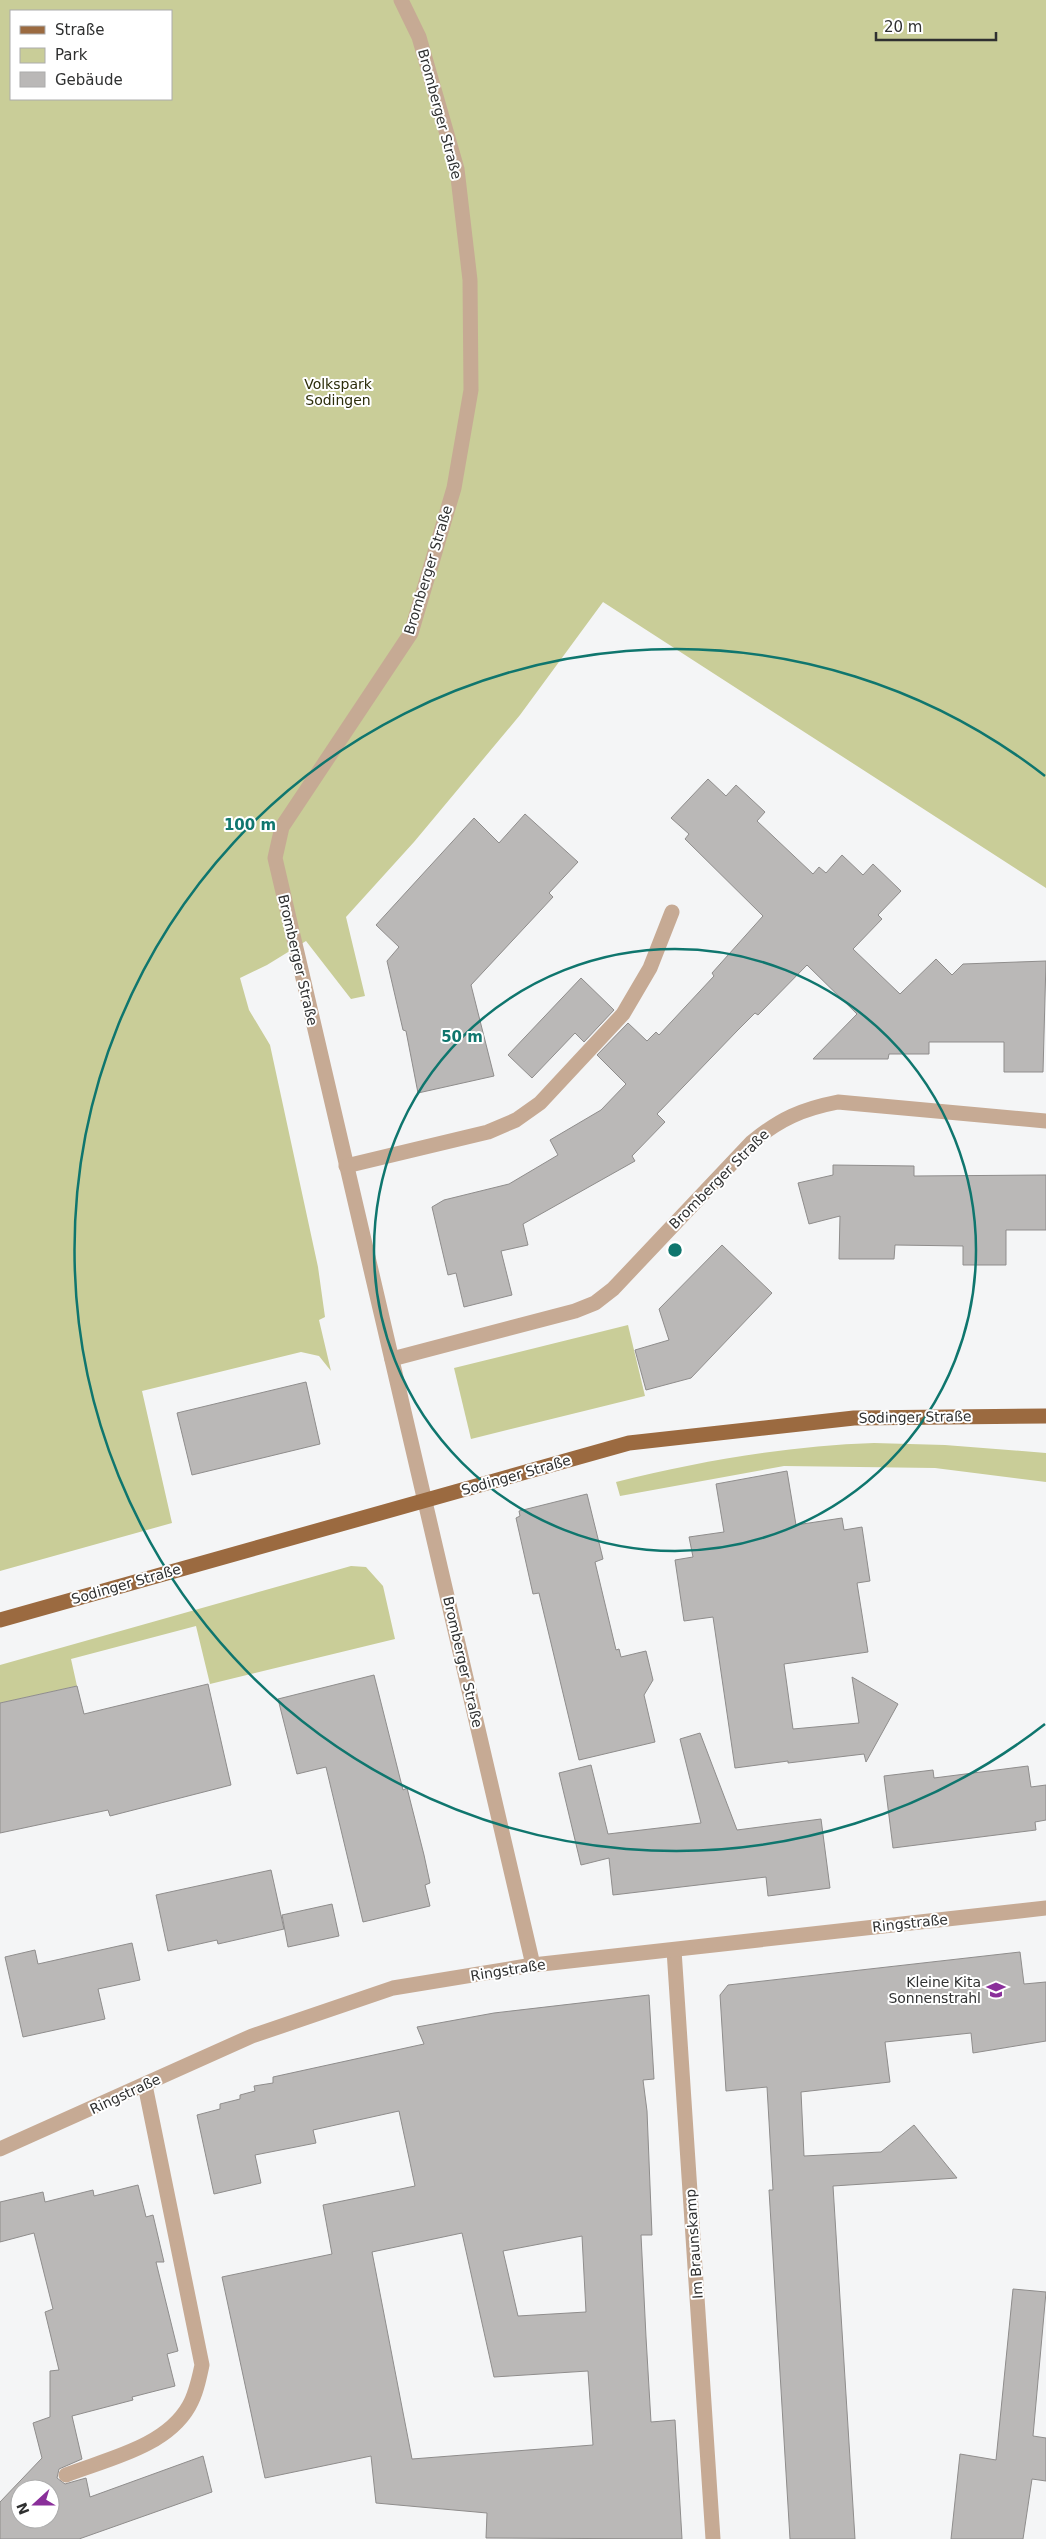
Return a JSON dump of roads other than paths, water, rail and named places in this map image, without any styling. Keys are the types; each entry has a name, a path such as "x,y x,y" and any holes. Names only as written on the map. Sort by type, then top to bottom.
{"main road":[{"name":"Sodinger Straße","path":"0,1620 247,1549 426,1502 629,1443 854,1418 1046,1416"}],"street":[{"name":"Bromberger Straße","path":"401,0 419,37 457,169 470,280 471,390 454,488 411,633 282,826 274,858 533,1965"},
{"path":"346,1166 488,1132 516,1120 540,1103 623,1014 650,968 672,912"},
{"name":"Bromberger Straße","path":"392,1359 575,1311 595,1303 613,1289 752,1142 774,1124 810,1108 838,1102 1046,1121"},
{"name":"Ringstraße","path":"0,2149 252,2036 393,1988 533,1965 1046,1908"},
{"name":"Im Braunskamp","path":"674,1950 713,2539"},
{"path":"66,2475 134,2449 156,2438 172,2427 189,2406 202,2365 145,2085"}],"place":[{"name":"Kleine Kita Sonnenstrahl","path":"996,1990"}],"park label":[{"name":"Volkspark Sodingen","path":"338,392"}]}
